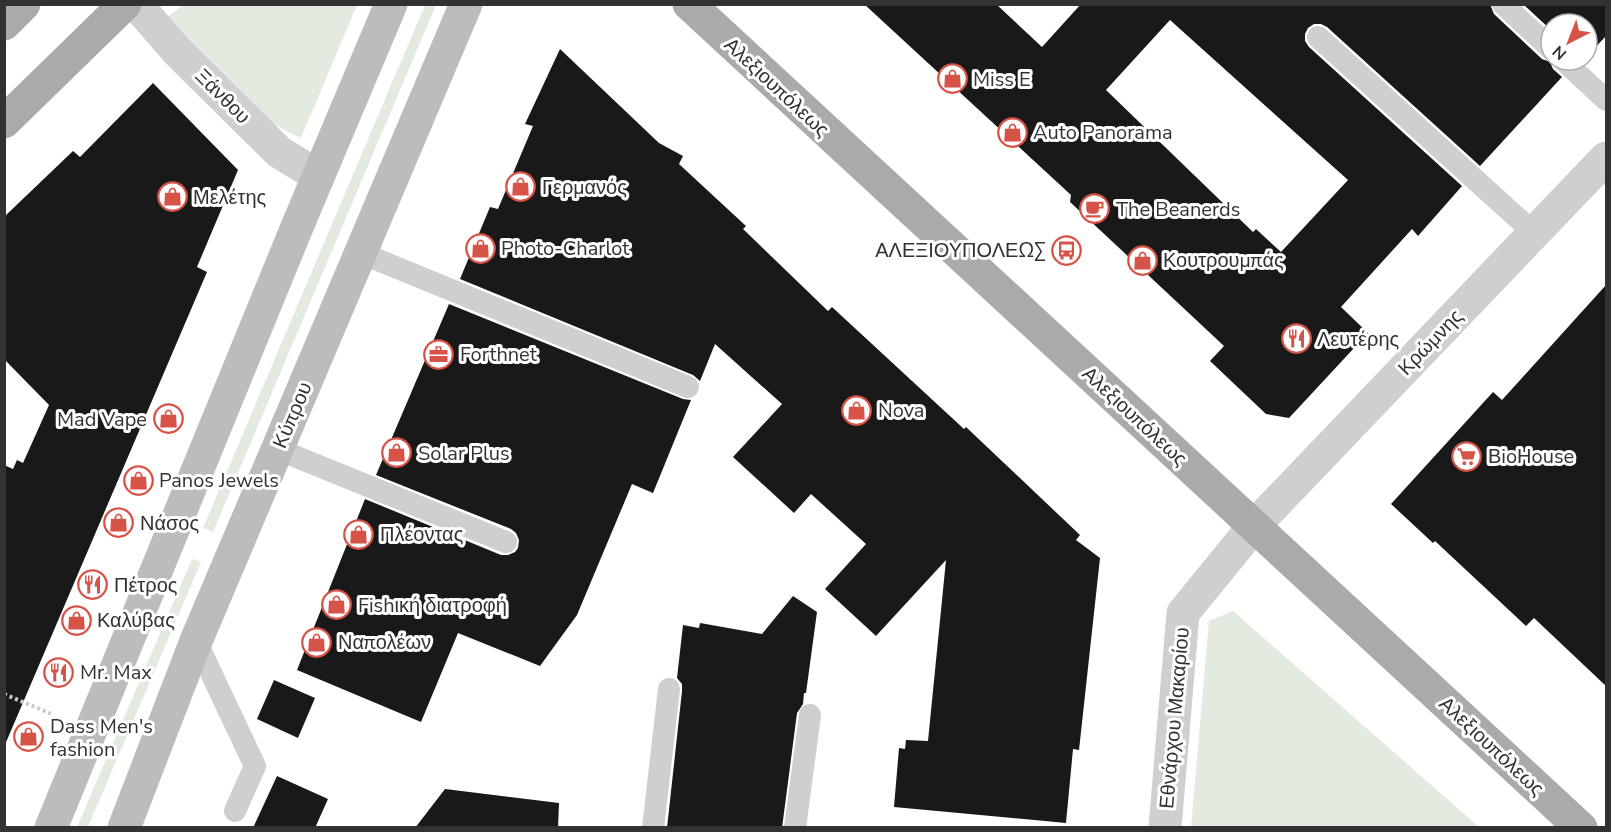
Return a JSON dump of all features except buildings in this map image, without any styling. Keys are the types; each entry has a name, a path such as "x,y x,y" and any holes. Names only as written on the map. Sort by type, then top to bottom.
{"main road":[{"path":"4,24 24,4"},
{"path":"4,122 125,4"},
{"path":"51,828 318,176 391,4"},
{"name":"Κύπρου","path":"124,828 196,641 466,4"},
{"name":"Αλεξιουπόλεως","path":"689,4 1581,828"}],"street":[{"name":"Ξάνθου","path":"136,4 177,51 279,152 318,176"},
{"name":"Κρώμνης","path":"1254,526 1606,158"},
{"name":"Εθνάρχου Μακαρίου","path":"1165,828 1183,613 1254,526"}],"lane":[{"path":"1503,4 1539,38"},
{"path":"1318,37 1534,233"},
{"path":"1576,72 1606,100"},
{"path":"361,253 688,387"},
{"path":"277,449 506,542"},
{"path":"196,641 255,766 235,811"},
{"path":"653,828 669,689"},
{"path":"795,828 810,715"}],"path":[{"path":"4,694 91,730"}],"shaded area":[{"path":"183,5 357,5 301,138 281,128 244,101 164,20"},
{"path":"425,5 436,5 213,532 203,528"},
{"path":"192,559 201,562 88,827 77,827"},
{"path":"1233,611 1479,827 1191,827 1209,621"}],"place":[{"name":"Miss E","path":"952,79"},
{"name":"Auto Panorama","path":"1012,132"},
{"name":"Γερμανός","path":"521,187"},
{"name":"Μελέτης","path":"172,197"},
{"name":"The Beanerds","path":"1095,209"},
{"name":"Photo-Charlot","path":"480,248"},
{"name":"ΑΛΕΞΙΟΥΠΟΛΕΩΣ","path":"1067,250"},
{"name":"Κουτρουμπάς","path":"1142,260"},
{"name":"Λευτέρης","path":"1296,339"},
{"name":"Forthnet","path":"439,354"},
{"name":"Nova","path":"857,410"},
{"name":"Mad Vape","path":"168,419"},
{"name":"Solar Plus","path":"397,453"},
{"name":"ΒioΗouse","path":"1467,456"},
{"name":"Panos Jewels","path":"138,480"},
{"name":"Νάσος","path":"119,523"},
{"name":"Πλέοντας","path":"359,534"},
{"name":"Πέτρος","path":"93,585"},
{"name":"Fishική διατροφή","path":"337,605"},
{"name":"Καλύβας","path":"76,620"},
{"name":"Ναπολέων","path":"317,642"},
{"name":"Mr. Max","path":"59,672"},
{"name":"Dass Men's fashion","path":"29,737"}]}
